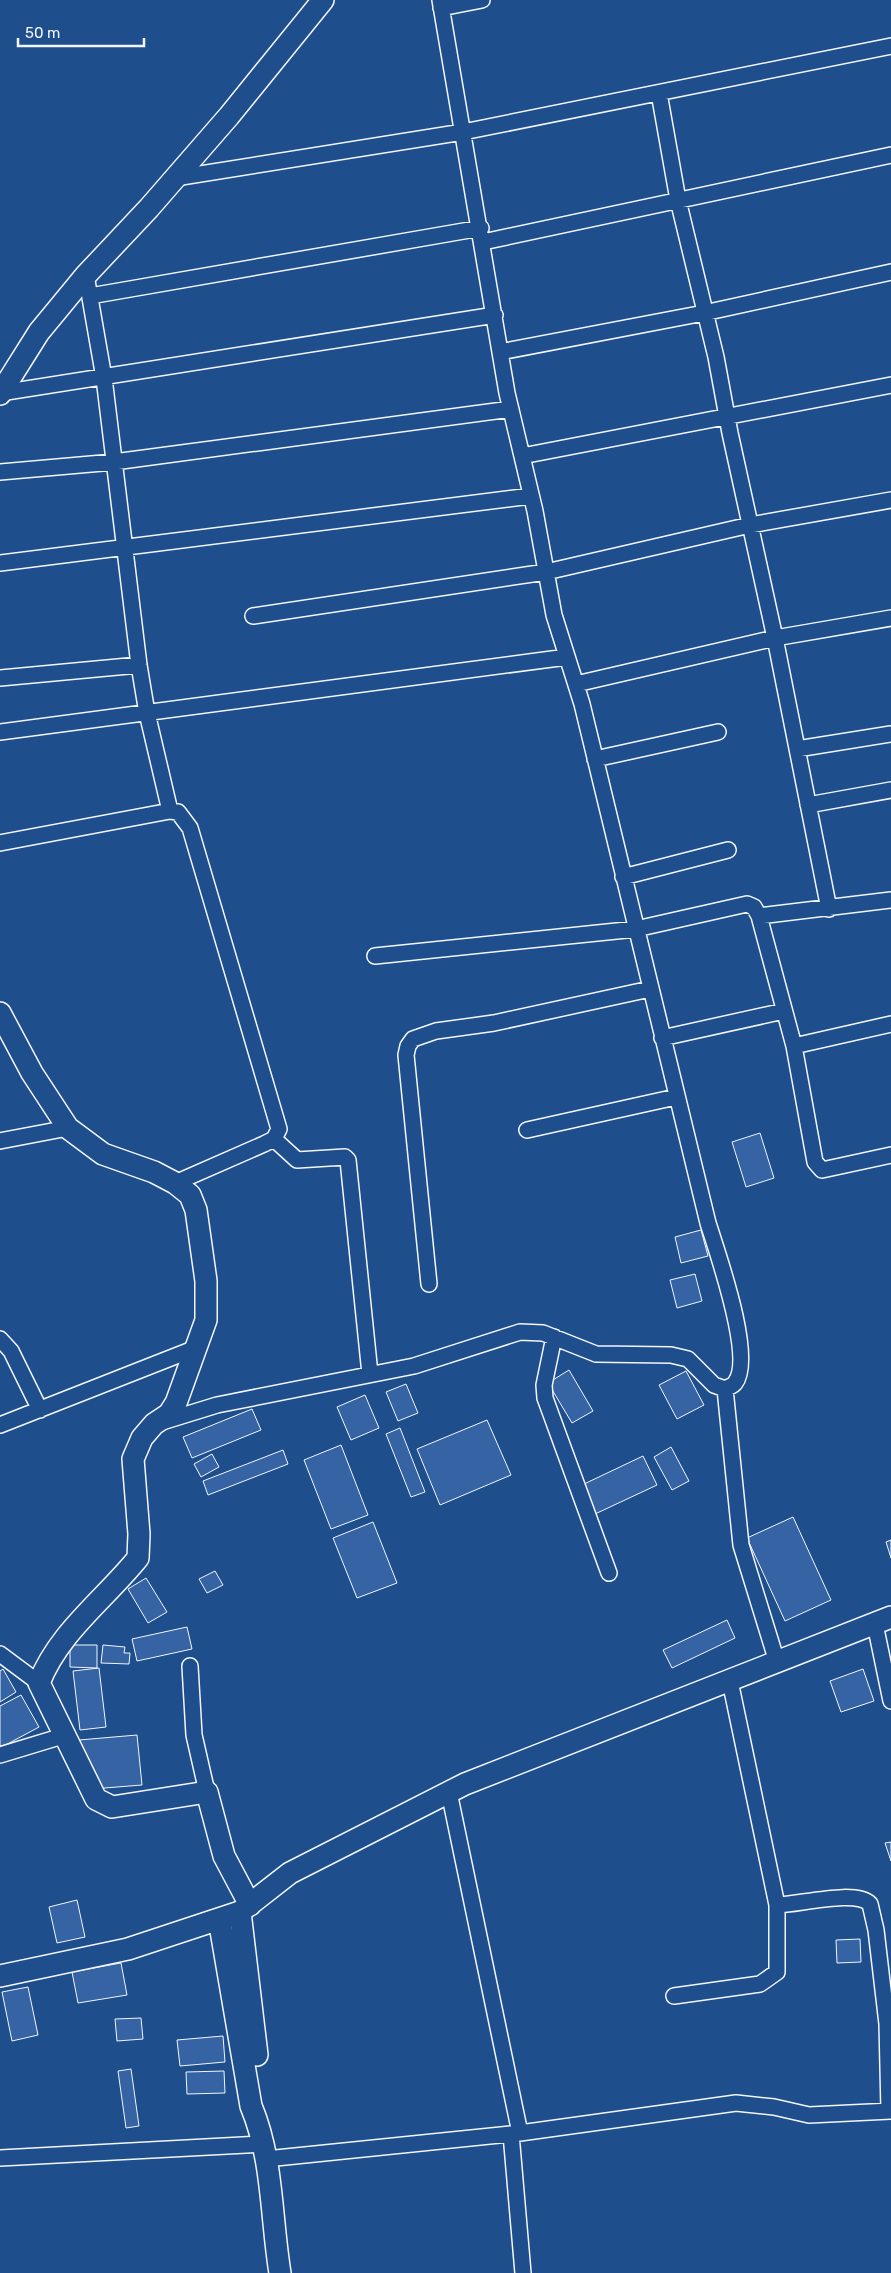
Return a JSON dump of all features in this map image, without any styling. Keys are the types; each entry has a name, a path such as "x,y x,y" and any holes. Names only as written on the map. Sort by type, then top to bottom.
{"main road":[{"path":"0,394 39,332 86,275 175,178 323,0"},
{"path":"0,1013 32,1073 68,1128 103,1154 154,1172 175,1183 190,1195 196,1210 206,1281 206,1320 176,1403 169,1414 154,1424 142,1438 133,1459 139,1534 138,1558 79,1621 46,1664 39,1683 96,1799 104,1805 112,1808 207,1792 224,1856 245,1908 264,2105 263,2143 280,2273"},
{"path":"0,1976 128,1949 219,1919 245,1908 290,1873 449,1792 883,1621"},
{"path":"219,1919 251,2106 263,2143"}],"street":[{"path":"154,1424 217,1405 414,1366 520,1332 543,1333 596,1354 671,1355 688,1359 714,1385 725,1389 735,1384 739,1374 740,1342 731,1295 708,1223 595,759 576,684 554,615 500,352 482,235 440,4 482,0"},
{"path":"175,178 463,132 891,46"},
{"path":"659,93 678,200 776,638 829,909"},
{"path":"90,296 482,235 678,200 891,155"},
{"path":"500,352 704,313 891,272"},
{"path":"86,275 104,378 139,665 147,713 170,811"},
{"path":"0,394 495,315"},
{"path":"522,456 891,385"},
{"path":"0,472 114,462 511,409"},
{"path":"0,563 531,496"},
{"path":"253,616 546,572 750,525 891,500"},
{"path":"576,684 776,638 891,618"},
{"path":"0,732 567,657"},
{"path":"0,678 139,665"},
{"path":"595,759 718,732"},
{"path":"798,749 891,734"},
{"path":"808,805 891,790"},
{"path":"0,843 170,811 178,812 190,828 279,1130 274,1138 175,1183"},
{"path":"623,877 728,850"},
{"path":"759,916 891,900"},
{"path":"375,956 636,929 747,904 754,907 759,916 794,1046 812,1156 817,1166 822,1170 891,1155"},
{"path":"429,1284 406,1055 408,1046 413,1039 436,1031 494,1022 650,989"},
{"path":"662,1038 784,1011"},
{"path":"794,1046 891,1024"},
{"path":"527,1130 676,1097"},
{"path":"0,1142 68,1128"},
{"path":"274,1138 297,1160 337,1156 345,1157 348,1160 370,1374"},
{"path":"554,1337 544,1384 545,1398 609,1573"},
{"path":"0,1339 11,1351 40,1410"},
{"path":"0,1425 196,1348"},
{"path":"725,1389 741,1545 776,1662"},
{"path":"883,1621 891,1702"},
{"path":"0,1654 39,1683"},
{"path":"190,1666 194,1735 207,1792"},
{"path":"674,1996 760,1984 773,1976 778,1965 782,1905 730,1681"},
{"path":"0,1755 66,1735"},
{"path":"449,1792 516,2134 523,2273"},
{"path":"0,2158 263,2143 516,2134 736,2102 774,2107 788,2112 809,2115 890,2111 888,2024 876,1930 870,1904 860,1898 847,1897 782,1905"}],"building":[{"path":"760,1133 774,1178 746,1187 732,1142"},
{"path":"701,1230 708,1256 681,1263 675,1237"},
{"path":"695,1274 702,1301 677,1308 670,1280"},
{"path":"569,1370 593,1411 572,1423 548,1383"},
{"path":"686,1371 704,1405 677,1419 659,1385"},
{"path":"406,1384 418,1413 398,1421 386,1392"},
{"path":"365,1395 379,1428 351,1440 337,1407"},
{"path":"252,1409 261,1430 192,1458 183,1437"},
{"path":"487,1420 511,1475 440,1505 417,1449"},
{"path":"400,1428 425,1492 411,1497 386,1434"},
{"path":"341,1445 368,1515 331,1529 304,1460"},
{"path":"671,1447 689,1481 672,1490 654,1457"},
{"path":"283,1450 288,1464 208,1495 203,1481"},
{"path":"212,1454 219,1467 201,1477 194,1464"},
{"path":"643,1456 657,1485 595,1514 582,1485"},
{"path":"793,1517 831,1600 785,1621 747,1538"},
{"path":"373,1522 397,1583 357,1598 333,1538"},
{"path":"891,1540 891,1558 886,1542"},
{"path":"215,1571 223,1585 207,1593 199,1579"},
{"path":"146,1578 167,1612 148,1623 128,1589"},
{"path":"727,1620 735,1638 672,1668 663,1650"},
{"path":"187,1627 192,1649 137,1661 132,1639"},
{"path":"70,1645 97,1645 97,1668 70,1667"},
{"path":"103,1645 125,1647 124,1653 130,1653 129,1664 101,1663"},
{"path":"99,1668 106,1727 80,1730 73,1671"},
{"path":"3,1669 16,1692 0,1702 0,1671"},
{"path":"863,1669 874,1701 841,1712 830,1681"},
{"path":"21,1695 39,1727 0,1748 0,1706"},
{"path":"137,1735 142,1785 92,1789 89,1759 81,1760 79,1740"},
{"path":"891,1842 891,1861 885,1843"},
{"path":"77,1900 85,1937 57,1943 49,1907"},
{"path":"860,1939 861,1962 837,1963 836,1940"},
{"path":"121,1963 127,1995 78,2003 72,1972"},
{"path":"28,1987 38,2035 12,2041 2,1992"},
{"path":"141,2018 143,2039 117,2041 115,2019"},
{"path":"223,2036 225,2062 180,2066 177,2040"},
{"path":"131,2069 139,2126 126,2128 118,2071"},
{"path":"224,2071 225,2093 187,2094 186,2072"}]}
